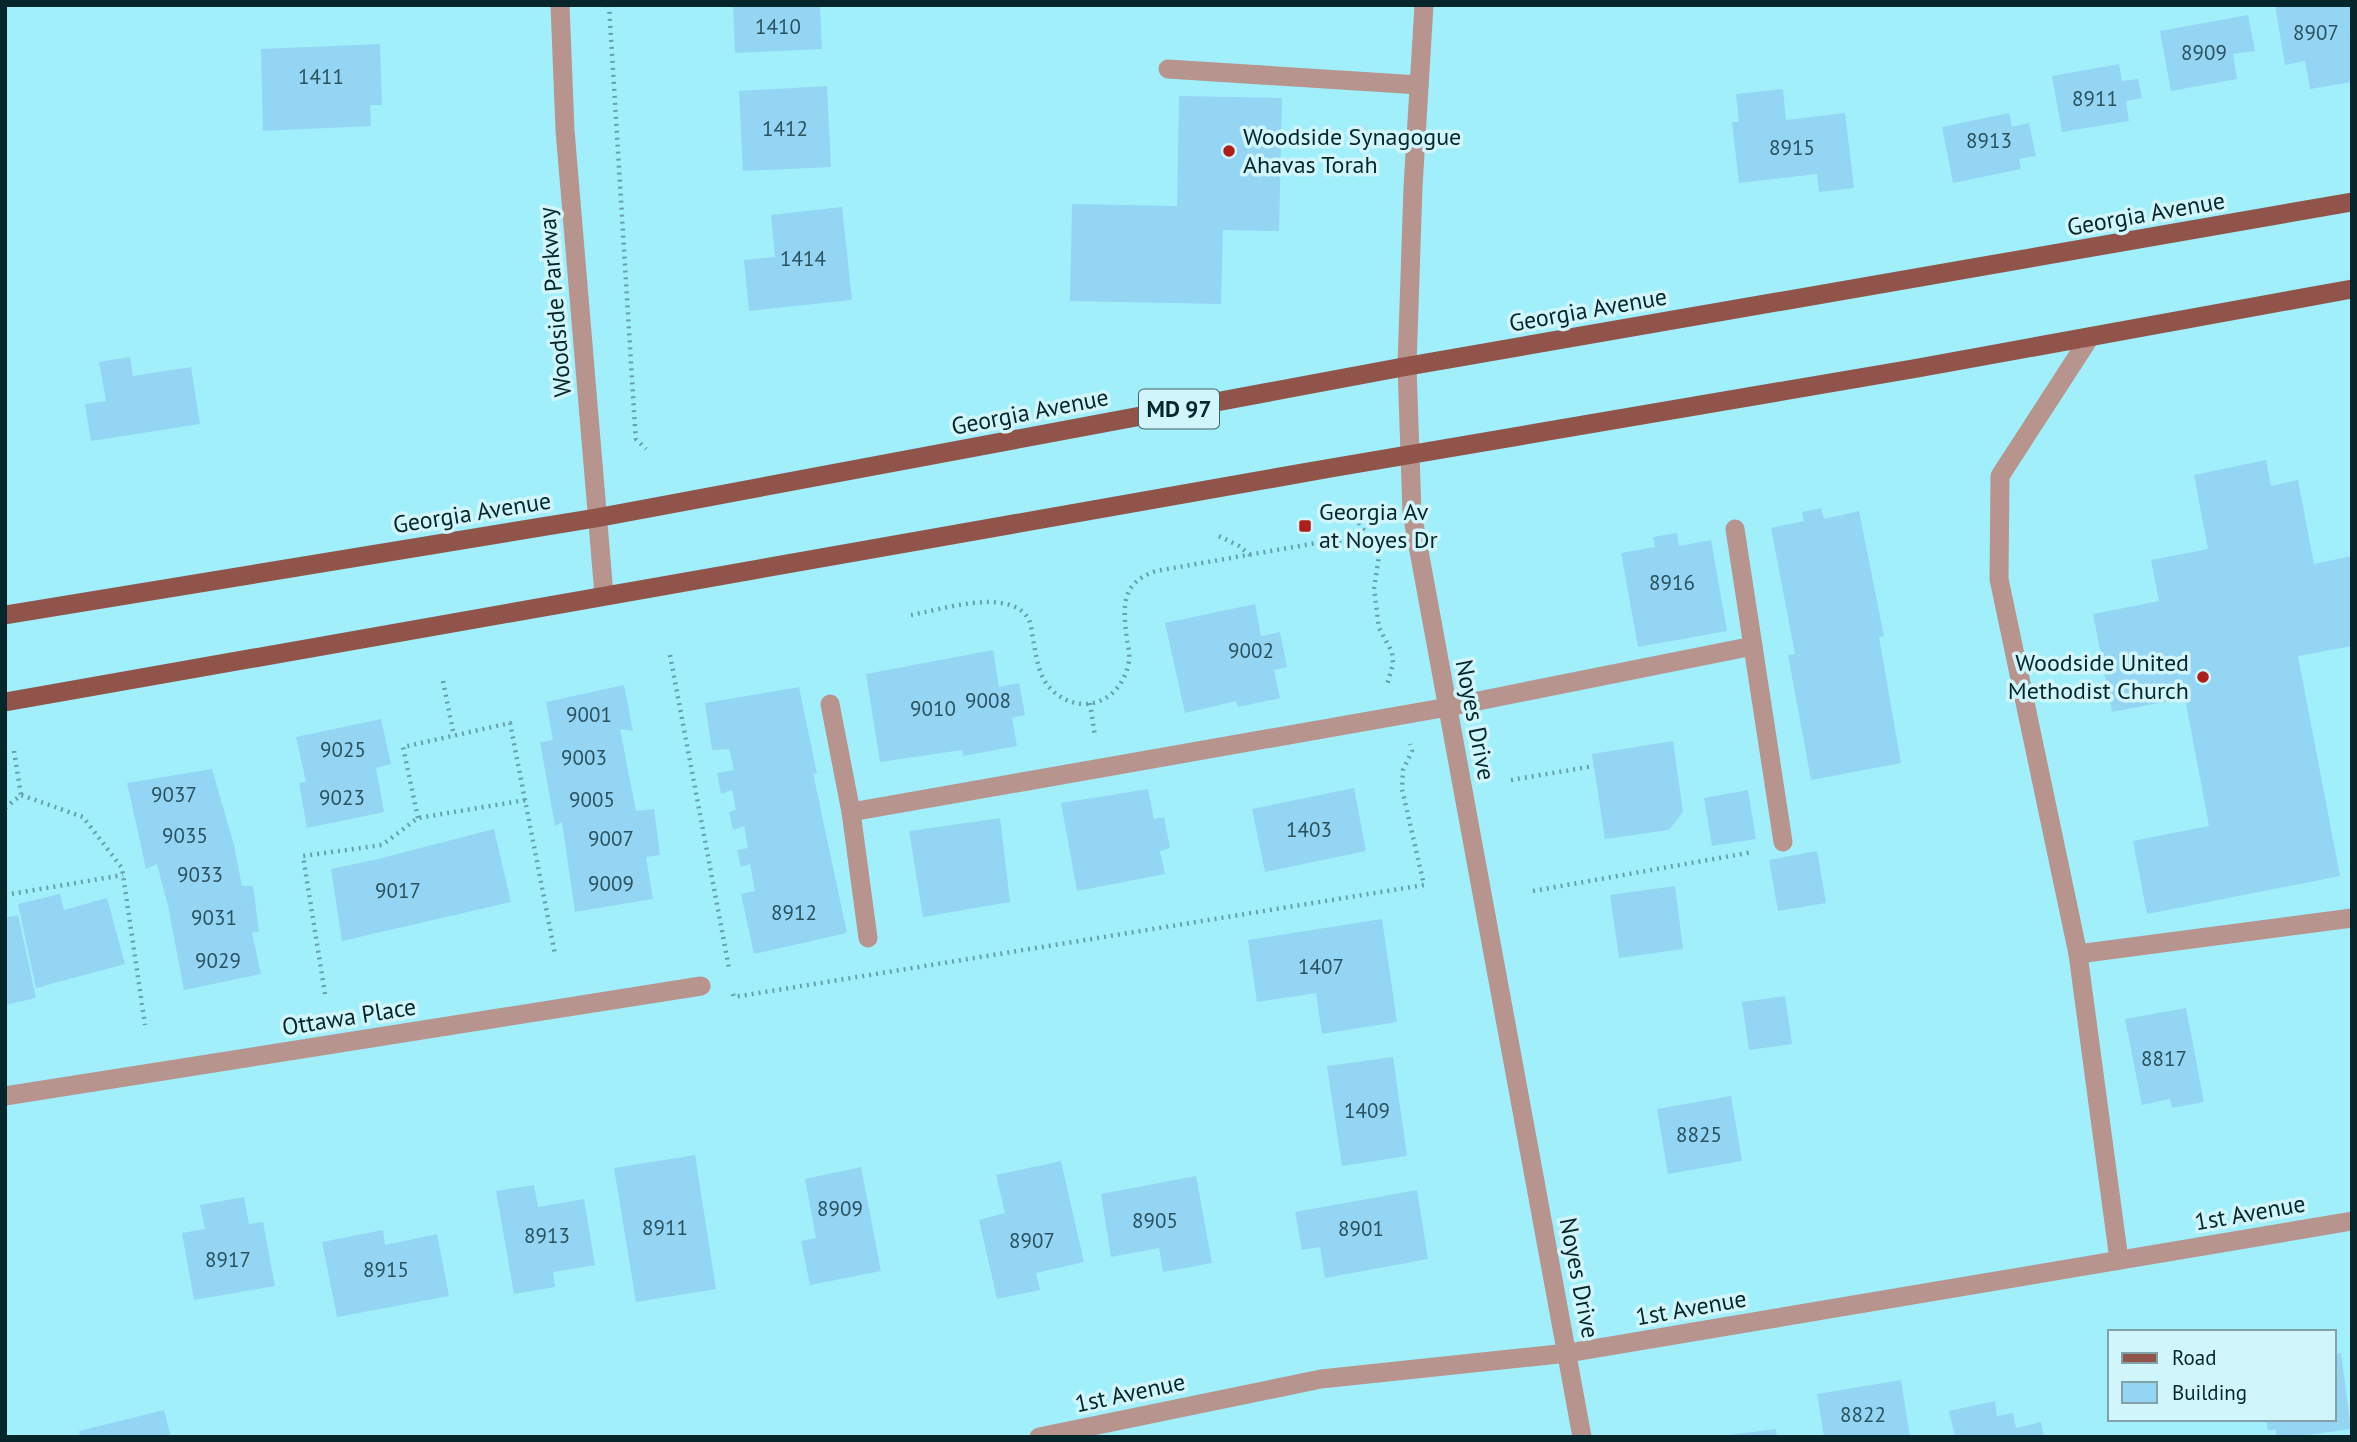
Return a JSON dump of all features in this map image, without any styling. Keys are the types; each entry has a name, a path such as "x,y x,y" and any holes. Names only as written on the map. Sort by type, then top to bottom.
{"main road":[{"name":"Georgia Avenue","path":"5,615 596,518 1407,366 2352,202"},
{"path":"5,702 2352,289"}],"street":[{"name":"Woodside Parkway","path":"560,5 565,130 604,595"},
{"name":"Noyes Drive","path":"1424,5 1413,187 1407,366 1412,513 1582,1437"},
{"path":"1168,69 1419,85"},
{"path":"2090,337 2000,476 1999,579 2078,954 2119,1260"},
{"path":"1735,529 1783,842"},
{"path":"850,812 1448,707 1753,646"},
{"path":"831,704 868,938"},
{"path":"2078,954 2352,918"},
{"name":"Ottawa Place","path":"5,1096 701,986"},
{"name":"1st Avenue","path":"1039,1437 1321,1379 1568,1353 2352,1221"}],"path":[{"path":"609,5 635,428 636,439 646,449"},
{"path":"1219,536 1251,555"},
{"path":"911,615 981,602 1000,602 1015,608 1028,618 1039,670 1048,687 1063,699 1077,704 1090,703 1109,698 1121,683 1129,660 1123,608 1130,589 1140,576 1156,570 1328,541 1372,542"},
{"path":"670,654 729,970"},
{"path":"443,681 454,736"},
{"path":"731,984 734,998 1424,885 1402,789 1403,770 1412,751 1387,685"},
{"path":"1090,703 1095,734"},
{"path":"418,818 403,747 510,723 555,954"},
{"path":"14,751 21,795"},
{"path":"1511,780 1594,766"},
{"path":"5,808 21,795"},
{"path":"21,795 83,817 122,868 145,1025"},
{"path":"325,994 303,856 382,845 418,818 526,800"},
{"path":"1533,891 1759,851"},
{"path":"5,895 123,875"}],"building":[{"path":"733,5 820,5 822,49 735,53"},
{"path":"2275,5 2352,5 2352,82 2310,89 2305,61 2285,65"},
{"path":"2248,15 2255,51 2233,54 2237,79 2171,91 2160,31"},
{"path":"380,44 382,105 370,105 371,126 263,131 261,49"},
{"path":"2119,64 2122,81 2138,79 2142,98 2126,101 2129,121 2062,132 2052,76"},
{"path":"827,86 831,167 743,171 739,91"},
{"path":"1783,89 1786,120 1845,113 1854,188 1819,192 1817,174 1739,183 1732,122 1739,122 1736,94"},
{"name":"Woodside Synagogue Ahavas Torah","path":"1179,96 1282,98 1279,231 1223,230 1221,304 1070,301 1072,204 1177,206"},
{"path":"2009,113 2012,127 2029,123 2036,156 2019,159 2021,169 1953,183 1942,127"},
{"path":"842,207 852,300 749,311 744,260 775,257 771,215"},
{"path":"130,357 133,376 191,367 200,424 91,441 85,404 106,401 99,362"},
{"name":"Woodside United Methodist Church","path":"2266,460 2271,486 2298,480 2314,564 2352,556 2352,646 2298,656 2340,876 2147,914 2133,841 2209,826 2185,698 2112,712 2093,614 2159,601 2151,560 2208,549 2194,475"},
{"path":"1821,508 1824,519 1859,511 1884,636 1879,637 1901,763 1811,780 1788,655 1795,654 1771,528 1804,521 1802,512"},
{"path":"1677,533 1679,546 1711,540 1727,631 1638,647 1621,553 1655,547 1653,537"},
{"path":"1255,604 1261,636 1280,632 1287,667 1274,670 1280,698 1238,707 1236,701 1185,713 1165,623"},
{"path":"993,650 999,687 1019,683 1025,715 1012,718 1017,746 963,756 962,750 880,762 866,674"},
{"path":"624,685 633,731 620,729 636,811 654,809 660,855 646,857 653,899 575,912 562,822 555,826 540,742 553,740 546,702"},
{"path":"799,687 817,774 813,773 847,933 754,954 741,894 755,891 750,864 741,867 737,850 748,848 744,826 733,830 729,812 736,810 732,790 721,794 717,773 734,770 729,749 712,750 705,703"},
{"path":"381,719 391,764 376,768 384,812 307,828 299,783 306,782 296,737"},
{"path":"1673,741 1683,812 1669,830 1605,839 1592,754"},
{"path":"212,769 234,845 242,886 253,886 259,931 252,933 261,974 184,990 157,864 146,869 127,783"},
{"path":"1354,788 1366,851 1265,872 1252,809"},
{"path":"1148,789 1154,819 1164,817 1170,848 1160,851 1165,874 1077,891 1061,803"},
{"path":"1748,790 1756,839 1712,846 1704,798"},
{"path":"1000,818 1010,902 923,917 909,831"},
{"path":"494,829 511,902 342,941 331,869"},
{"path":"1817,851 1826,903 1778,911 1769,860"},
{"path":"1675,886 1683,949 1619,958 1610,895"},
{"path":"60,894 64,910 107,898 125,964 36,988 18,904"},
{"path":"18,915 36,998 5,1005 5,918"},
{"path":"1382,919 1397,1022 1322,1034 1316,993 1257,1002 1248,940"},
{"path":"1785,996 1792,1044 1749,1050 1742,1002"},
{"path":"2186,1008 2204,1102 2172,1108 2170,1099 2142,1105 2125,1019"},
{"path":"1393,1057 1407,1156 1342,1166 1327,1066"},
{"path":"1731,1096 1742,1161 1668,1174 1657,1109"},
{"path":"695,1155 716,1289 636,1302 614,1168"},
{"path":"1061,1161 1084,1262 1036,1273 1040,1290 997,1299 979,1220 1005,1213 996,1175"},
{"path":"861,1167 881,1271 810,1285 801,1241 816,1238 805,1179"},
{"path":"1196,1176 1212,1263 1163,1272 1159,1248 1111,1257 1101,1194"},
{"path":"534,1185 538,1207 584,1199 595,1265 553,1272 555,1287 514,1294 496,1191"},
{"path":"1417,1190 1428,1259 1325,1278 1320,1247 1302,1250 1295,1212"},
{"path":"244,1197 249,1224 263,1222 275,1286 194,1300 182,1233 205,1229 200,1205"},
{"path":"383,1230 385,1245 437,1234 449,1296 337,1317 322,1242"},
{"path":"2341,1353 2351,1429 2294,1437 2276,1437 2276,1429 2268,1431 2266,1421 2336,1421 2336,1354"},
{"path":"1901,1380 1910,1437 1824,1437 1817,1394"},
{"path":"1995,1401 1997,1416 2013,1413 2016,1428 2041,1422 2044,1437 1955,1437 1949,1411"},
{"path":"164,1410 171,1437 80,1437 79,1431"},
{"path":"1776,1429 1777,1437 1728,1437 1728,1435"}],"place":[{"name":"Woodside Synagogue Ahavas Torah","path":"1229,151"},
{"name":"Georgia Av at Noyes Dr","path":"1305,526"},
{"name":"Woodside United Methodist Church","path":"2203,677"}]}
